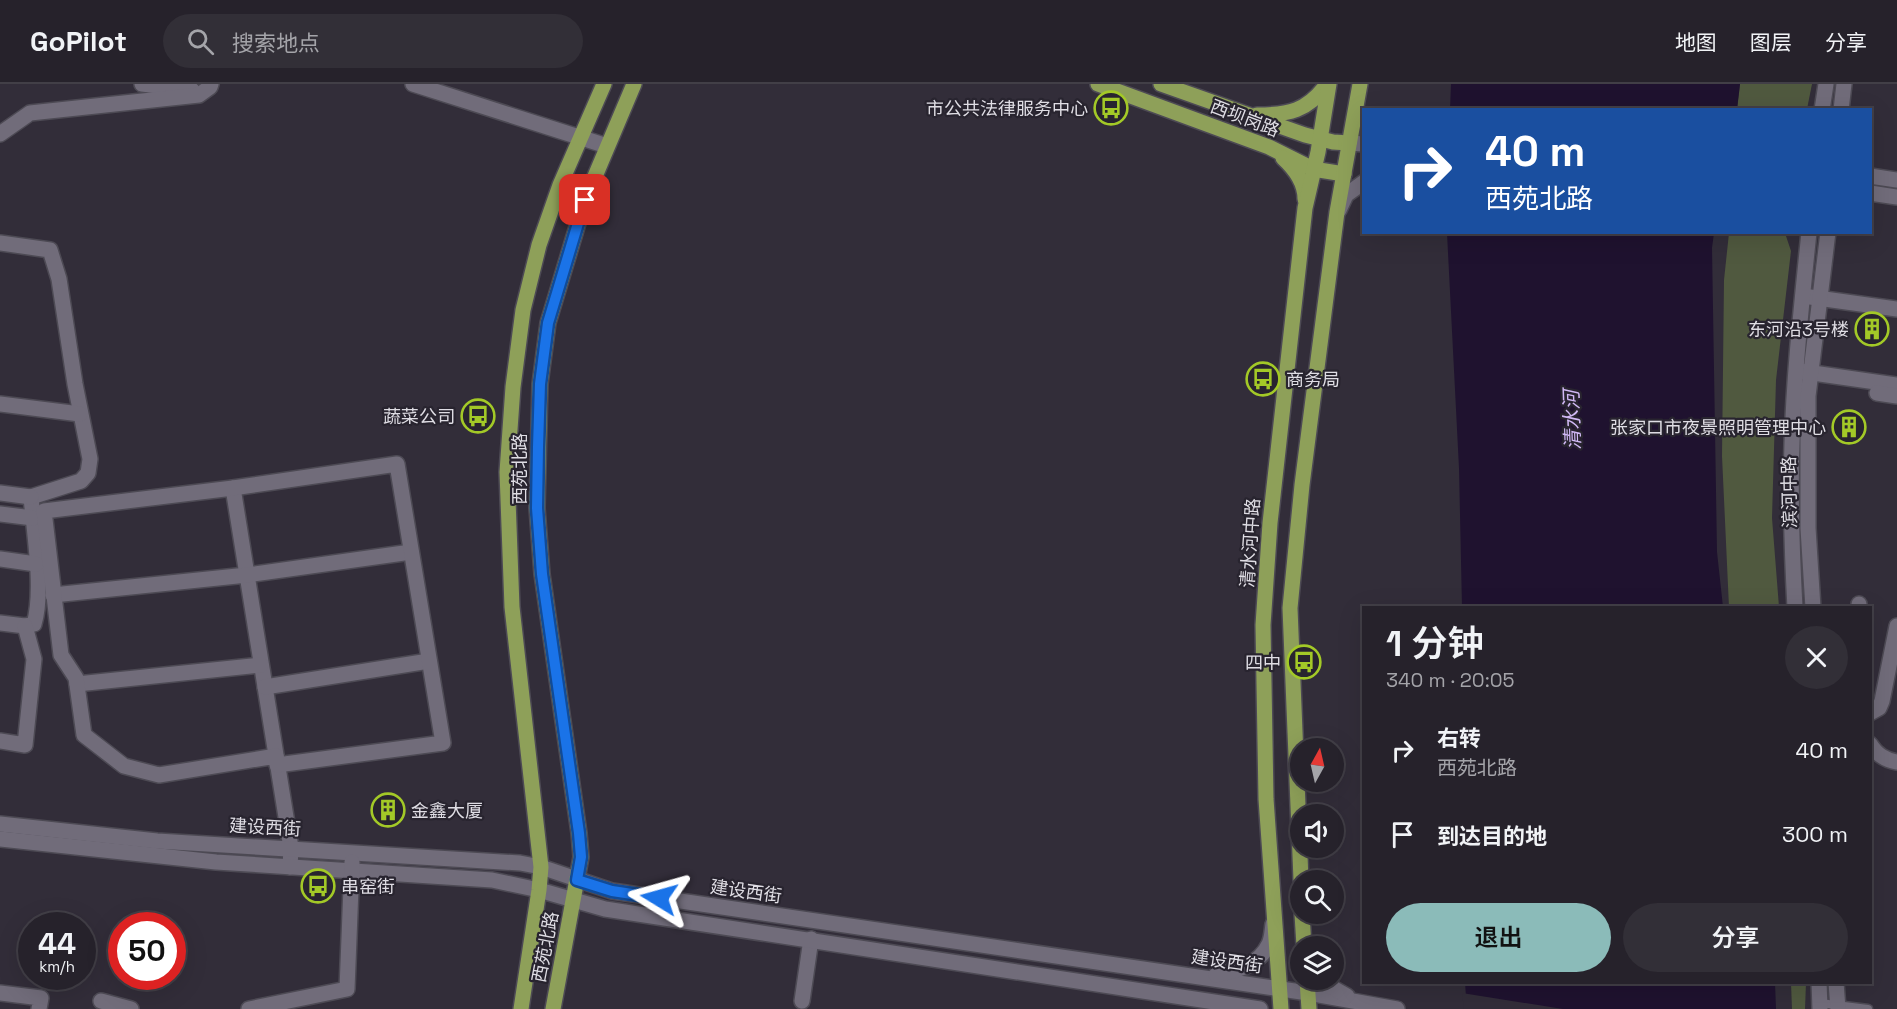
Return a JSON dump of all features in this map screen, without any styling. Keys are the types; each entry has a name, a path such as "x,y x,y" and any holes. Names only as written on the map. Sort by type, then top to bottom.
{"main road":[{"name":"西苑北路","path":"521,1009 541,867 512,607 507,472 513,387 523,310 539,245 560,184 604,84"},
{"name":"西苑北路","path":"554,1009 581,857 542,574 537,508 540,384 548,323 562,273 585,200 634,84"},
{"name":"西坝岗路","path":"1098,84 1269,147 1313,169 1337,172"},
{"name":"西坝岗路","path":"1161,84 1323,144 1353,148"},
{"path":"1246,115 1267,115 1298,110 1310,103 1328,84"},
{"name":"清水河中路","path":"1281,1009 1266,799 1263,625 1270,524 1305,208 1313,169 1323,144 1328,84"},
{"path":"1301,870 1290,608 1302,485 1337,212 1337,172 1334,170 1342,166 1353,148 1360,84"},
{"path":"1323,144 1318,162 1325,169 1337,172"},
{"path":"1269,147 1290,165 1302,181 1305,190 1305,208"},
{"path":"1307,990 1309,1009"}],"street":[{"path":"142,84 207,88"},
{"path":"413,84 607,146"},
{"path":"1360,84 1365,108"},
{"path":"1822,108 1826,84"},
{"path":"1841,108 1844,84"},
{"path":"0,134 30,114 198,95 207,88"},
{"path":"1337,172 1362,175"},
{"path":"1872,176 1897,180"},
{"path":"1337,212 1346,195 1362,183"},
{"path":"1872,193 1897,197"},
{"name":"滨河中路","path":"1795,606 1791,502 1803,371 1803,296 1809,234"},
{"name":"滨河中路","path":"1813,606 1808,493 1808,396 1803,371 1819,298 1828,234"},
{"path":"0,243 50,250 59,279 80,414 90,459 88,473 81,481 31,496 0,493"},
{"path":"1803,296 1897,309"},
{"path":"1803,371 1897,385"},
{"path":"1877,393 1897,396"},
{"path":"0,404 80,414"},
{"path":"396,464 411,552 443,743 159,775 124,766 84,735 77,684 74,674 61,655 44,511 233,488 396,464"},
{"path":"233,488 291,848 290,867"},
{"path":"0,623 25,626 34,624 37,613 31,496"},
{"path":"0,514 33,518"},
{"path":"53,595 247,575 411,552"},
{"path":"0,559 36,564"},
{"path":"0,741 25,745 34,659 25,626"},
{"path":"1872,712 1879,708 1893,671 1897,626"},
{"path":"265,687 429,661"},
{"path":"77,684 261,665"},
{"path":"1872,747 1886,760 1897,762"},
{"name":"建设西街","path":"0,824 157,841 520,863 541,867 612,891 1279,989 1290,988"},
{"name":"建设西街","path":"0,839 216,862 492,880 539,890 606,909 1260,1009"},
{"path":"249,1009 347,989 353,853"},
{"path":"1203,977 1247,967 1269,944 1274,918"},
{"path":"802,1001 811,939"},
{"path":"1819,984 1820,1006"},
{"path":"1836,984 1837,1007"},
{"name":"建设西街","path":"1320,990 1363,1003 1397,1009"},
{"path":"1337,990 1363,1003"},
{"path":"0,993 41,998 39,1009"},
{"path":"101,1001 131,1009"},
{"path":"1216,1002 1233,1009"}],"lane":[{"path":"1820,1006 1868,1009"}],"green space":[{"path":"1740,84 1812,84 1807,108 1737,108"},
{"path":"1729,234 1785,234 1791,251 1776,380 1772,518 1779,606 1729,606 1722,456 1724,280"},
{"path":"1791,984 1806,984 1805,1009 1792,1009"}],"water":[{"path":"1451,84 1740,84 1737,108 1450,108"},
{"name":"清水河","path":"1447,234 1714,234 1712,248 1717,552 1723,606 1462,606 1459,468"},
{"path":"1465,984 1775,984 1776,1009 1467,1009"}],"pier":[{"path":"1462,993 1563,1009 1464,1009"}],"place":[{"name":"市公共法律服务中心","path":"1111,108"},
{"name":"东河沿3号楼","path":"1872,329"},
{"name":"商务局","path":"1263,379"},
{"name":"蔬菜公司","path":"478,416"},
{"name":"张家口市夜景照明管理中心","path":"1849,427"},
{"name":"四中","path":"1304,662"},
{"name":"金鑫大厦","path":"388,810"},
{"name":"串窑街","path":"318,886"}],"route":[{"path":"585,200 548,323 540,384 537,508 542,574 579,833 581,857 577,880 612,891 659,898"}]}
